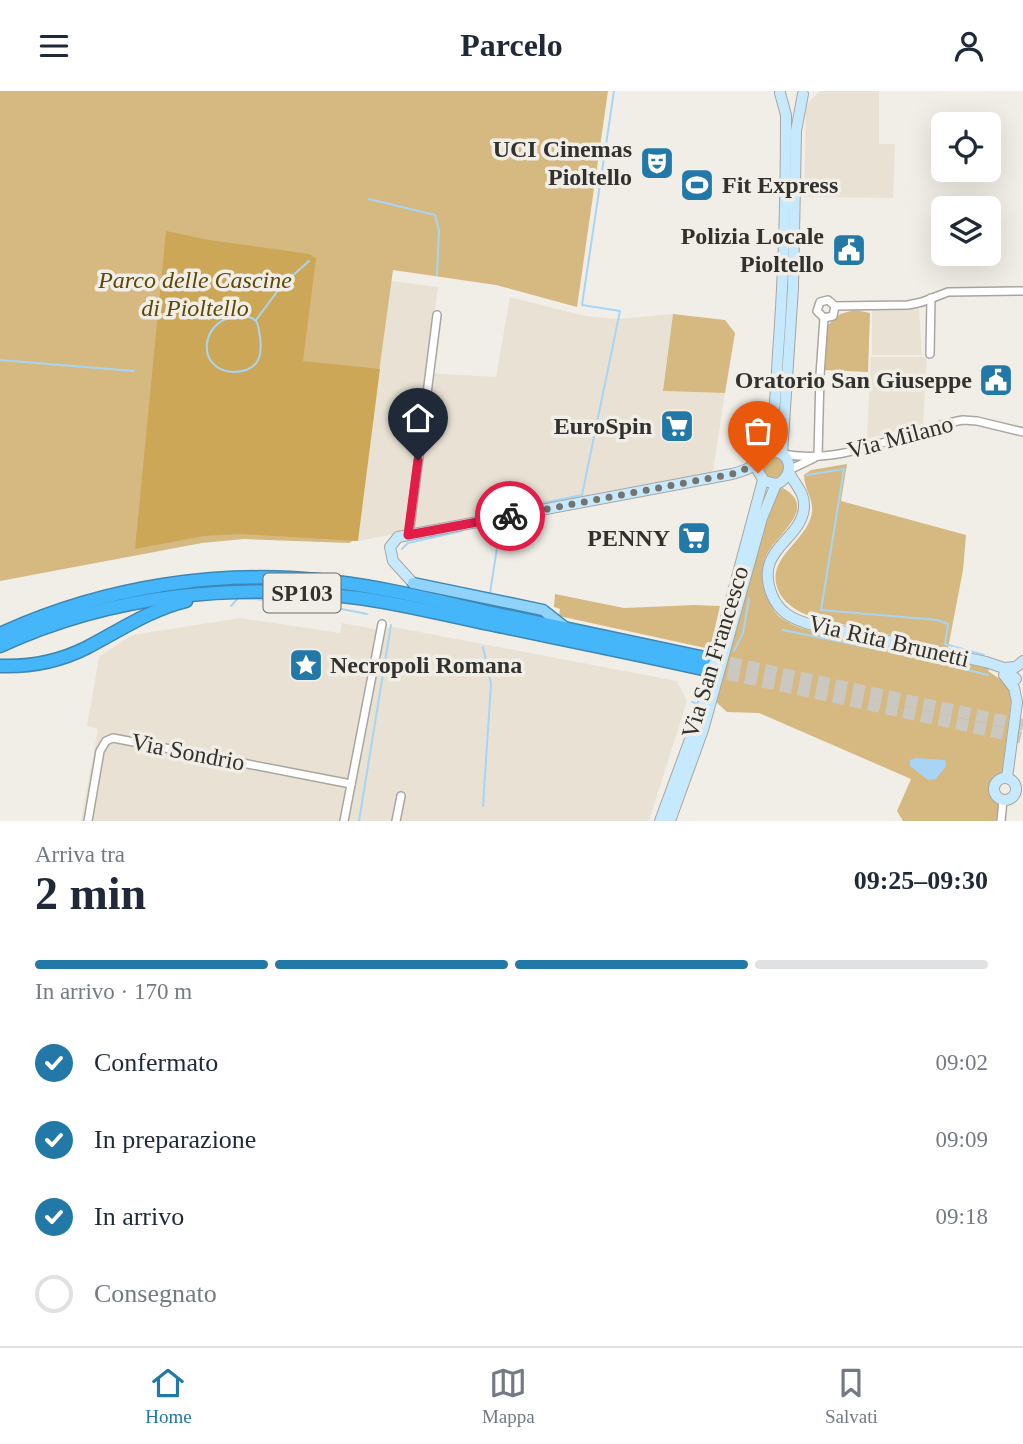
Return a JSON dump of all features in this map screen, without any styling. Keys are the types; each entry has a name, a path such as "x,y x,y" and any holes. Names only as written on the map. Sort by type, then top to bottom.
{"highway":[{"name":"SP103","path":"0,634 68,607 137,589 254,577 300,578 359,585 566,628 704,663 607,649 358,598 300,593 185,595 128,603 61,621 0,646"},
{"name":"SP103","path":"0,666 41,663 68,655 158,610 185,601 214,597 267,596 350,603 530,632"}],"main road":[{"path":"413,583 543,610 566,628"}],"street":[{"path":"779,92 793,98 804,92"},
{"path":"762,478 757,466 769,440 774,407 783,289 786,115 779,92"},
{"path":"782,454 793,288 796,131 804,92"},
{"path":"818,457 824,318 818,312 819,303 828,300 835,306 908,305 951,291 1023,291"},
{"path":"930,354 931,298"},
{"path":"824,318 833,316 835,306"},
{"path":"403,536 437,315"},
{"name":"Via Milano","path":"789,471 818,457 867,447 965,420 1023,432"},
{"path":"413,583 393,561 390,550 391,544 403,536 732,474 751,467 771,452 782,454 788,461 789,471 801,491 804,503"},
{"name":"Via Milano","path":"782,454 818,457"},
{"path":"778,483 789,471"},
{"path":"732,474 762,478 795,488 804,503"},
{"name":"Via San Francesco","path":"660,821 703,704 762,478"},
{"name":"Via San Francesco","path":"671,820 703,730 764,511 778,483"},
{"name":"Via Rita Brunetti","path":"804,503 800,521 775,552 768,568 770,591 784,612 809,624 1000,667 1019,683"},
{"path":"344,821 382,624"},
{"path":"1000,667 1015,668 1023,662"},
{"path":"1007,778 1023,662"},
{"name":"Via Sondrio","path":"88,821 100,751 104,743 113,738 351,784"},
{"path":"1007,778 1020,790 1012,798 1003,800 997,797 995,786 999,780 1007,778"},
{"path":"396,821 401,796"},
{"path":"1001,821 1003,800"}],"shaded area":[{"path":"820,91 879,91 879,144 895,144 893,198 804,197 806,109"},
{"path":"369,278 438,287 426,373 496,377 510,297 585,316 618,319 673,314 663,391 725,393 713,471 711,474 358,541 380,369 303,361"},
{"path":"872,308 919,308 922,355 872,355"},
{"path":"871,357 927,357 923,424 867,439"},
{"path":"240,618 340,633 342,623 375,629 394,627 677,681 687,701 649,821 81,821 98,729 87,726 99,657 132,635"}],"green space":[{"name":"Parco delle Cascine di Pioltello","path":"0,91 608,91 577,307 496,285 393,270 356,539 349,543 244,539 202,543 0,581"},
{"path":"166,231 309,254 316,258 303,361 380,369 358,541 240,534 204,536 135,549"},
{"path":"855,310 870,313 868,372 824,370 828,325 840,314"},
{"path":"673,314 725,320 735,333 725,393 663,391"},
{"path":"773,456 781,459 784,467 781,475 773,478 765,475 762,467 765,459"},
{"path":"847,464 841,501 966,535 963,570 948,648 815,618 795,609 780,594 776,572 780,562 807,527 811,517 812,506 804,475 811,470"},
{"path":"783,488 793,496 797,505 796,513 770,549 763,571 767,597 780,617 817,632 983,667 1006,683 1012,694 996,821 903,821 897,811 911,779 759,713 727,712 714,700 765,515 778,489"},
{"path":"555,594 624,608 720,606 710,649 559,616 560,609 554,607"}],"water":[{"path":"910,760 945,760 946,766 936,779 928,780 910,766"}],"waterway":[{"path":"494,516 494,513 582,495 620,311 582,305 614,91"},
{"path":"369,199 435,215 439,231 437,275"},
{"path":"256,320 282,285 309,261"},
{"path":"241,316 251,318 257,323 261,345 259,357 248,369 233,372 220,369 212,362 208,353 210,333 217,324 227,318 241,316"},
{"path":"0,360 134,371"},
{"path":"807,475 844,469 821,610 938,620 948,624 945,644 984,655"},
{"path":"490,593 497,548 494,525"},
{"path":"402,549 408,543 462,531"},
{"path":"231,606 238,598 310,603 367,614"},
{"path":"734,651 743,633 749,599"},
{"path":"359,821 391,625"},
{"path":"783,630 988,675"},
{"path":"483,647 491,684 483,806"},
{"path":"694,688 702,690"},
{"path":"692,702 698,704"}],"tunnel":[{"path":"712,659 1023,725"},
{"path":"710,670 1023,738"}],"way so far":[{"path":"510,516 732,474 751,467 760,459 758,473"}],"place":[{"name":"UCI Cinemas Pioltello","path":"657,163"},
{"name":"Fit Express","path":"697,185"},
{"name":"Polizia Locale Pioltello","path":"849,250"},
{"name":"Oratorio San Giuseppe","path":"996,380"},
{"name":"EuroSpin","path":"677,426"},
{"name":"PENNY","path":"694,538"},
{"name":"Necropoli Romana","path":"306,665"}],"route":[{"path":"418,460 408,535 510,516"}]}
